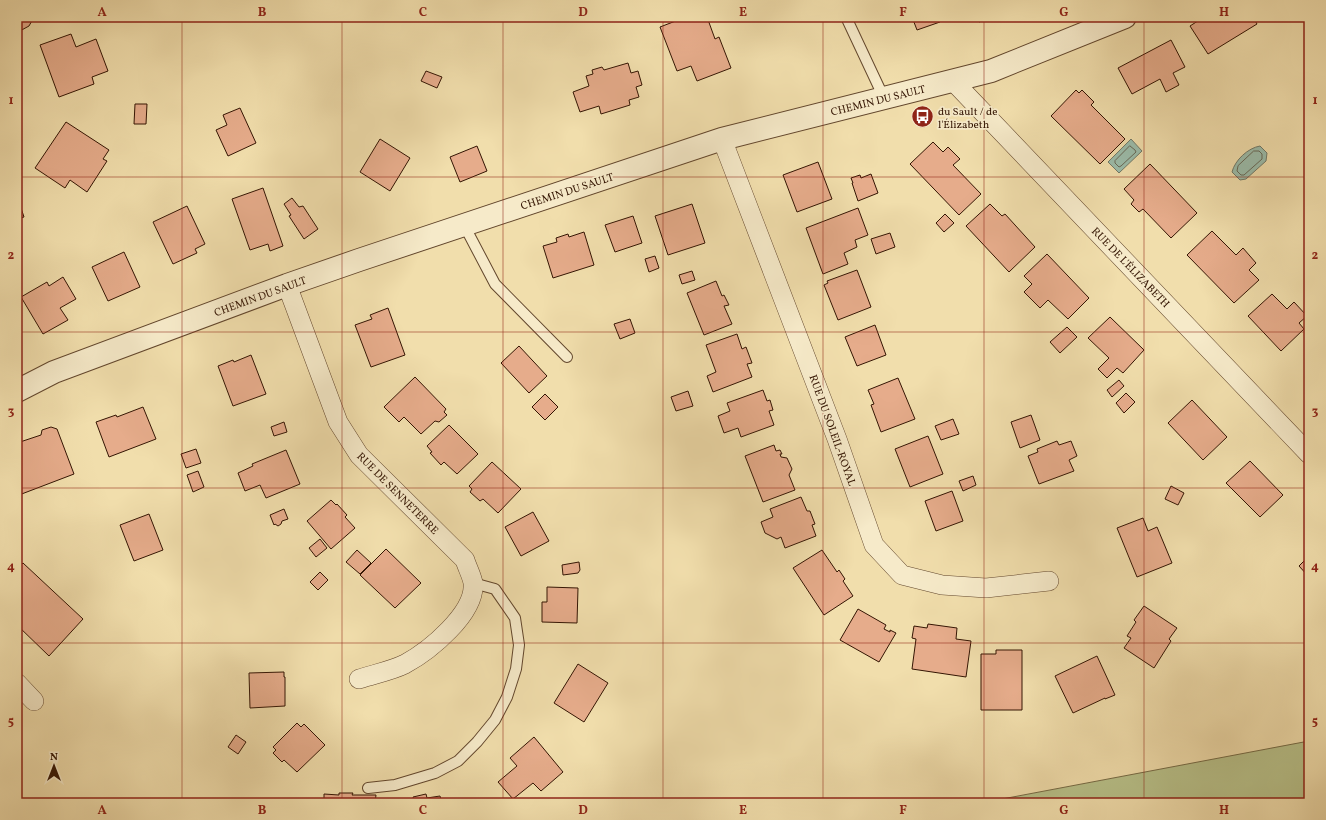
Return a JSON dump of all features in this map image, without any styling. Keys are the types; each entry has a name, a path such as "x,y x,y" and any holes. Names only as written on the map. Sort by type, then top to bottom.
{"street":[{"name":"CHEMIN DU SAULT","path":"17,391 54,372 287,285 464,225 722,139 991,71 1125,17"},
{"name":"RUE DE L'ÉLIZABETH","path":"954,81 1309,454"},
{"name":"RUE DU SOLEIL-ROYAL","path":"722,139 837,439 874,545 902,575 942,585 986,588 1049,581"},
{"name":"RUE DE SENNETERRE","path":"287,285 338,422 359,455 465,560 473,582 471,599 461,617 432,646 405,664 359,679"},
{"path":"17,683 34,701"}],"lane":[{"path":"846,17 884,98"},
{"path":"464,225 496,284 567,357"},
{"path":"368,788 395,785 435,773 458,760 477,742 495,720 506,697 516,669 519,645 515,618 495,589 473,582"}],"green space":[{"path":"1309,741 1309,803 981,803"}],"water":[{"path":"1131,139 1142,151 1119,173 1108,162"},
{"path":"1260,146 1267,153 1266,161 1246,179 1240,180 1232,172 1236,163 1251,149"}],"building":[{"path":"17,17 34,17 29,26 18,32"},
{"path":"686,17 707,17 715,39 719,37 731,68 697,81 691,66 677,71 660,27"},
{"path":"912,17 938,17 940,22 917,30"},
{"path":"965,17 993,17 979,22 978,18 967,21"},
{"path":"1204,17 1253,17 1257,24 1208,54 1190,26"},
{"path":"71,34 76,47 96,39 108,71 92,77 94,84 59,97 40,45"},
{"path":"1171,40 1185,67 1173,73 1179,85 1166,92 1160,79 1132,94 1118,68"},
{"path":"628,63 631,73 638,71 642,85 636,87 639,97 629,100 630,105 601,114 599,106 580,112 573,92 589,86 586,76 593,74 592,70 602,67 604,70"},
{"path":"426,71 442,77 437,88 421,81"},
{"path":"1076,90 1079,93 1082,90 1094,102 1091,105 1125,139 1100,164 1051,116"},
{"path":"135,104 147,104 146,124 134,124"},
{"path":"240,108 256,143 228,156 216,130 227,125 223,115"},
{"path":"66,122 109,150 103,159 107,161 87,192 70,180 65,188 35,168"},
{"path":"380,139 410,158 390,191 360,172"},
{"path":"933,142 943,152 948,147 960,159 953,165 981,194 959,215 910,164"},
{"path":"477,146 487,171 460,182 450,157"},
{"path":"818,162 832,199 797,212 783,175"},
{"path":"1150,164 1197,213 1171,238 1143,209 1139,212 1131,204 1134,200 1124,189"},
{"path":"871,174 878,193 858,201 851,178 860,175 861,178"},
{"path":"263,188 283,246 270,251 268,244 250,250 232,199"},
{"path":"17,196 24,217 17,219"},
{"path":"292,198 299,207 303,206 318,229 304,239 289,216 291,215 284,204"},
{"path":"692,204 705,243 668,255 655,216"},
{"path":"990,204 1002,216 1005,214 1035,247 1009,272 966,226"},
{"path":"187,206 205,244 195,249 197,253 173,264 153,222"},
{"path":"858,208 868,235 855,240 857,247 844,253 848,264 823,274 806,228"},
{"path":"945,214 954,223 944,232 936,223"},
{"path":"633,216 642,243 615,252 605,225"},
{"path":"1212,231 1236,255 1243,248 1256,263 1249,270 1259,280 1234,303 1187,255"},
{"path":"584,232 594,265 553,278 543,246 557,242 556,238 568,234 569,237"},
{"path":"890,233 895,247 876,254 871,239"},
{"path":"124,252 140,287 108,301 92,267"},
{"path":"1047,254 1089,298 1068,319 1048,300 1040,308 1024,292 1032,284 1024,276"},
{"path":"655,256 659,268 649,272 645,259"},
{"path":"857,270 871,307 838,320 824,285 828,283 827,281"},
{"path":"692,271 695,280 682,284 679,275"},
{"path":"63,277 76,299 60,308 68,320 43,334 21,297 47,282 49,286"},
{"path":"716,281 722,296 724,295 729,305 724,306 732,324 704,335 687,293"},
{"path":"1272,294 1287,309 1294,302 1307,316 1299,323 1304,329 1281,351 1248,316"},
{"path":"388,308 405,355 371,367 355,325 372,319 370,315"},
{"path":"1110,317 1144,350 1123,373 1117,368 1107,378 1098,369 1109,358 1088,338"},
{"path":"630,319 635,333 620,339 614,324"},
{"path":"875,325 886,355 857,366 845,337"},
{"path":"1067,327 1077,337 1060,353 1050,342"},
{"path":"737,334 742,349 746,347 752,363 747,364 752,377 713,392 707,376 716,372 706,345"},
{"path":"519,346 547,376 529,393 501,363"},
{"path":"251,355 266,394 233,406 218,366 233,360 234,362"},
{"path":"415,377 446,409 444,412 447,415 439,422 435,421 421,434 404,417 399,422 384,407"},
{"path":"898,378 915,419 881,432 871,405 874,404 868,390"},
{"path":"1119,380 1124,386 1112,397 1107,390"},
{"path":"763,390 767,401 770,400 773,410 769,411 774,425 741,437 738,428 724,433 718,416 730,411 727,403"},
{"path":"688,391 693,406 676,411 671,397"},
{"path":"1126,393 1135,402 1124,413 1116,403"},
{"path":"545,394 558,407 545,420 532,407"},
{"path":"1192,400 1227,437 1203,460 1168,423"},
{"path":"143,407 156,439 109,457 96,422 116,415 117,417"},
{"path":"1031,415 1040,440 1020,448 1011,422"},
{"path":"953,419 959,434 941,440 935,426"},
{"path":"284,422 287,432 274,436 271,427"},
{"path":"449,425 478,454 457,474 444,462 441,465 430,453 432,452 427,446"},
{"path":"51,427 57,429 74,474 19,495 17,489 17,443 41,435 42,430"},
{"path":"928,436 943,474 910,487 895,449"},
{"path":"1057,441 1059,445 1071,441 1077,456 1069,460 1074,471 1039,484 1028,456 1038,452 1037,449"},
{"path":"774,445 776,451 780,450 782,454 780,454 781,457 787,458 792,469 789,475 795,490 763,502 745,456"},
{"path":"196,449 201,463 186,468 181,454"},
{"path":"286,450 300,484 266,498 260,485 245,491 238,473 253,466 252,464"},
{"path":"1250,461 1283,495 1260,517 1226,483"},
{"path":"492,462 521,489 498,513 483,499 480,501 470,492 472,489 469,486"},
{"path":"198,471 204,487 193,492 187,475"},
{"path":"973,476 976,485 963,491 959,481"},
{"path":"1171,486 1184,493 1178,505 1165,499"},
{"path":"952,491 963,521 936,531 925,501"},
{"path":"801,497 807,511 810,511 815,524 812,525 816,536 785,548 781,537 777,539 765,533 761,522 773,517 770,509"},
{"path":"331,500 347,515 345,517 355,528 331,549 307,521"},
{"path":"284,509 288,519 282,521 278,526 275,524 274,525 270,515"},
{"path":"533,512 549,541 521,556 505,527"},
{"path":"149,514 163,550 134,561 120,525"},
{"path":"1143,518 1148,531 1157,527 1172,563 1137,577 1117,528"},
{"path":"320,539 327,548 316,557 309,548"},
{"path":"386,549 421,583 395,608 360,575"},
{"path":"357,550 371,563 360,574 346,562"},
{"path":"822,550 837,572 839,570 845,579 843,581 853,596 824,615 793,568"},
{"path":"1309,556 1309,577 1299,566"},
{"path":"579,562 580,570 578,573 563,575 562,565"},
{"path":"23,563 83,619 49,656 17,625 17,569"},
{"path":"320,572 328,580 318,590 310,582"},
{"path":"547,587 578,588 577,623 542,622 542,602 547,602"},
{"path":"1144,606 1177,628 1169,639 1171,641 1154,668 1124,648 1131,638 1127,636 1136,622 1134,620"},
{"path":"858,609 886,625 884,629 896,633 879,662 840,640"},
{"path":"928,624 957,628 956,639 971,641 966,677 912,669 916,639 912,638 914,626 927,628"},
{"path":"996,650 1022,650 1022,710 981,710 981,654 996,654"},
{"path":"1097,656 1115,695 1073,713 1055,676"},
{"path":"578,664 608,683 584,722 554,703"},
{"path":"284,672 285,706 250,708 249,673"},
{"path":"297,723 301,727 304,724 325,745 297,772 284,760 282,762 273,753 276,750 273,747"},
{"path":"236,735 246,742 238,754 228,747"},
{"path":"534,737 563,772 541,791 533,783 513,799 498,782 517,766 510,758"},
{"path":"339,793 353,793 352,795 376,795 375,803 324,803 324,794 339,795"},
{"path":"426,794 427,798 440,796 442,803 401,803 414,801 413,797"}],"place":[{"name":"du Sault / de l'Élizabeth","path":"923,117"}]}
